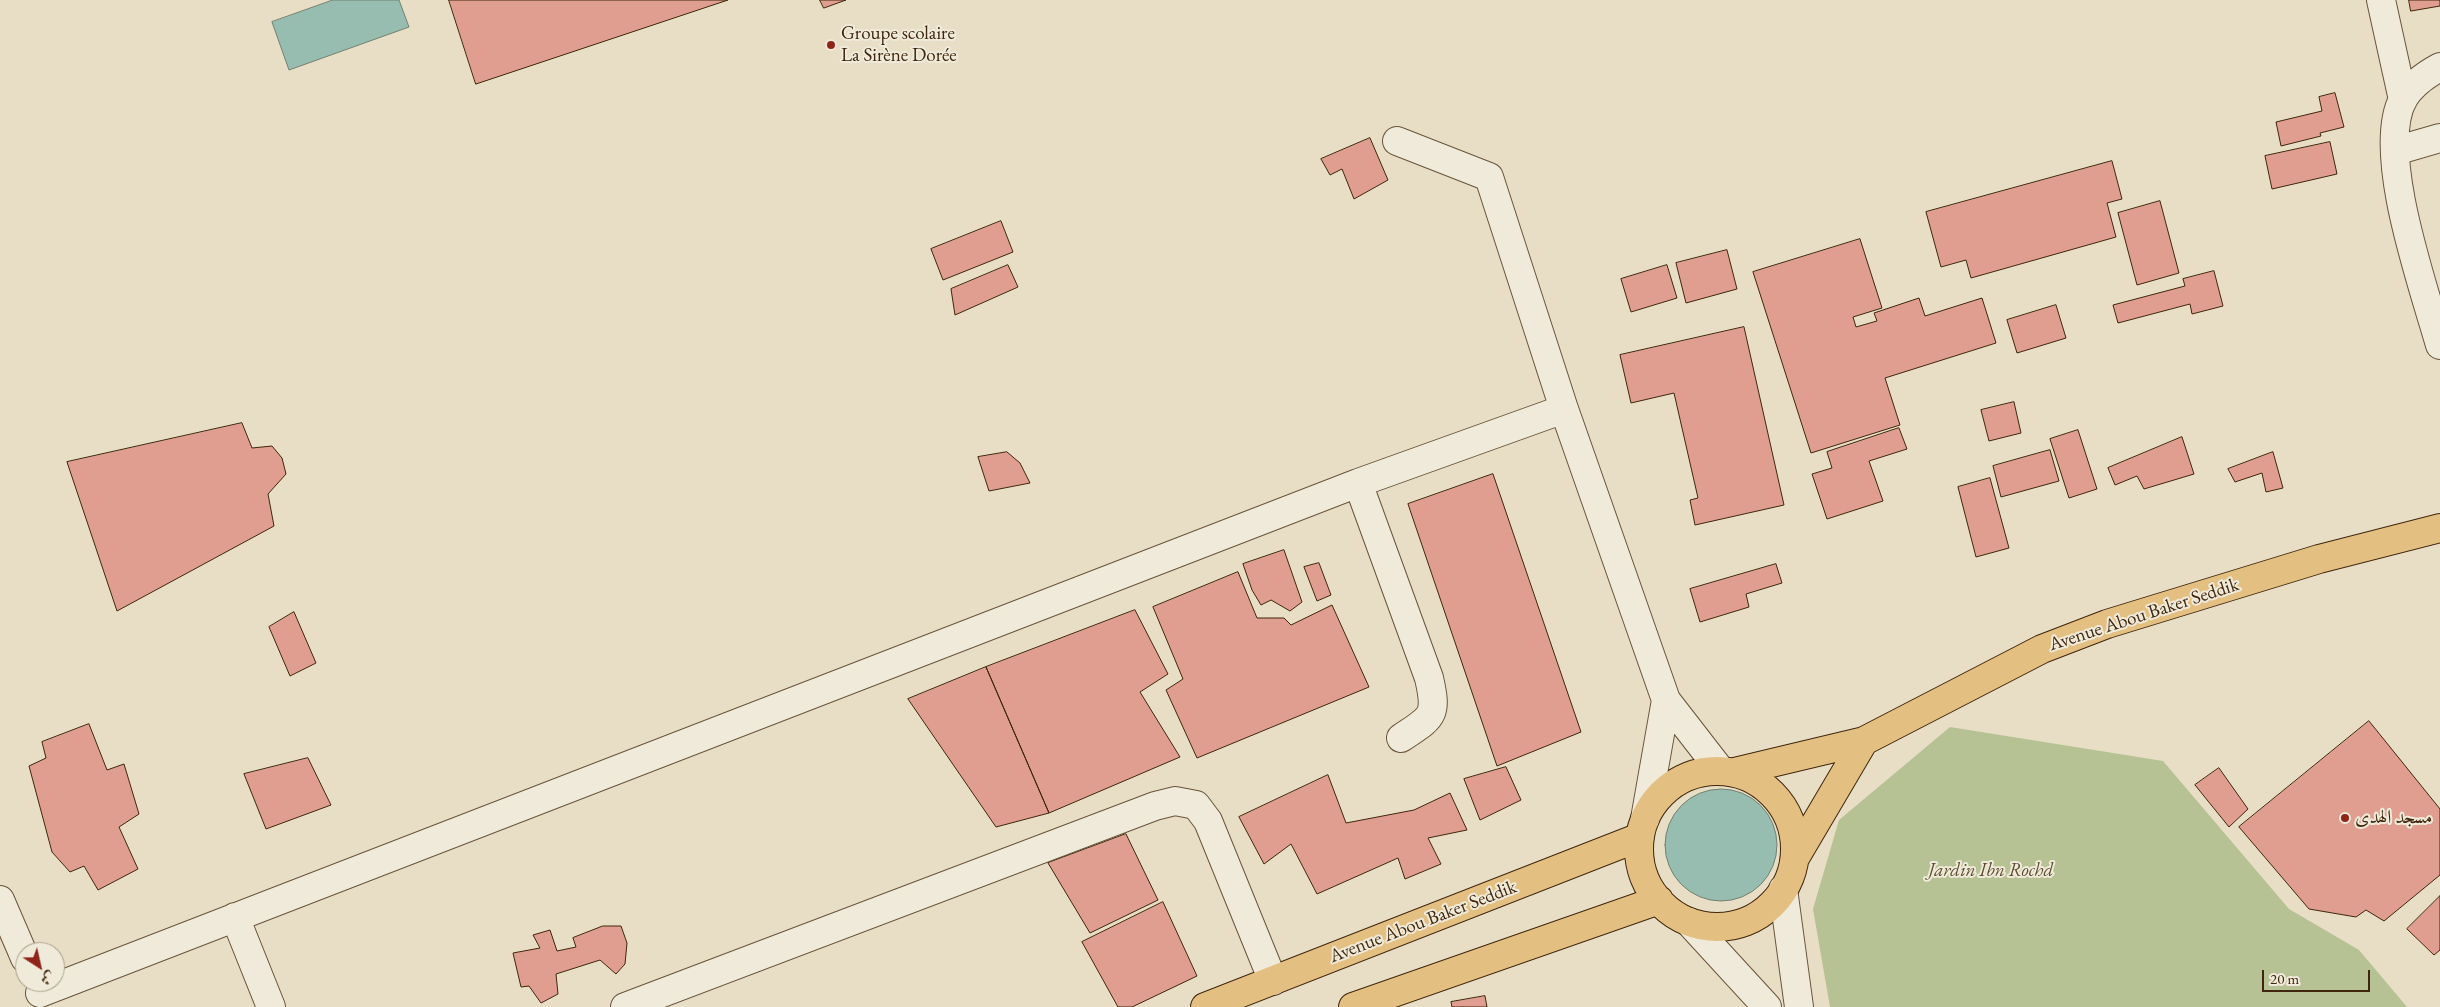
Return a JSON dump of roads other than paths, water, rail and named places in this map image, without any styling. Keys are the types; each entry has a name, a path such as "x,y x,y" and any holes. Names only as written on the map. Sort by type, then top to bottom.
{"main road":[{"name":"Avenue Abou Baker Seddik","path":"1727,772 1864,741 2042,649 2107,624 2319,559 2440,528"},
{"path":"1795,858 1792,828 1787,813 1774,794 1756,781 1727,772 1697,774 1675,783 1657,798 1642,828 1640,860 1646,881 1659,900 1673,913 1689,922 1710,926 1738,923 1752,918 1770,906 1783,889 1795,858 1864,741"},
{"name":"Avenue Abou Baker Seddik","path":"1205,1007 1273,981 1642,828"},
{"path":"1353,1007 1659,900"}],"street":[{"path":"2381,0 2403,100"},
{"path":"2440,67 2428,73 2413,85 2403,100 2396,119 2395,151 2400,201 2440,345"},
{"path":"2395,151 2440,138"},
{"path":"1397,141 1489,178 1564,409 1666,700 1727,772"},
{"path":"40,994 1358,483 1564,409"},
{"path":"1358,483 1429,678 1434,703 1427,721 1401,738"},
{"path":"1642,828 1666,700"},
{"path":"625,1007 1146,810 1175,801 1196,805 1208,821 1273,981"},
{"path":"1783,889 1799,1007"},
{"path":"0,900 18,942"},
{"path":"235,917 271,1007"},
{"path":"1689,922 1767,1007"}],"water":[{"path":"333,0 399,0 409,27 289,70 272,22"},
{"path":"1721,789 1743,793 1761,805 1773,823 1777,845 1773,867 1761,885 1743,897 1721,901 1699,897 1681,885 1669,867 1665,845 1669,823 1681,805 1699,793"}],"place":[{"name":"Groupe scolaire La Sirène Dorée","path":"831,45"},
{"name":"مسجد الهدى","path":"2345,818"}],"park label":[{"name":"Jardin Ibn Rochd","path":"1991,871"}]}
